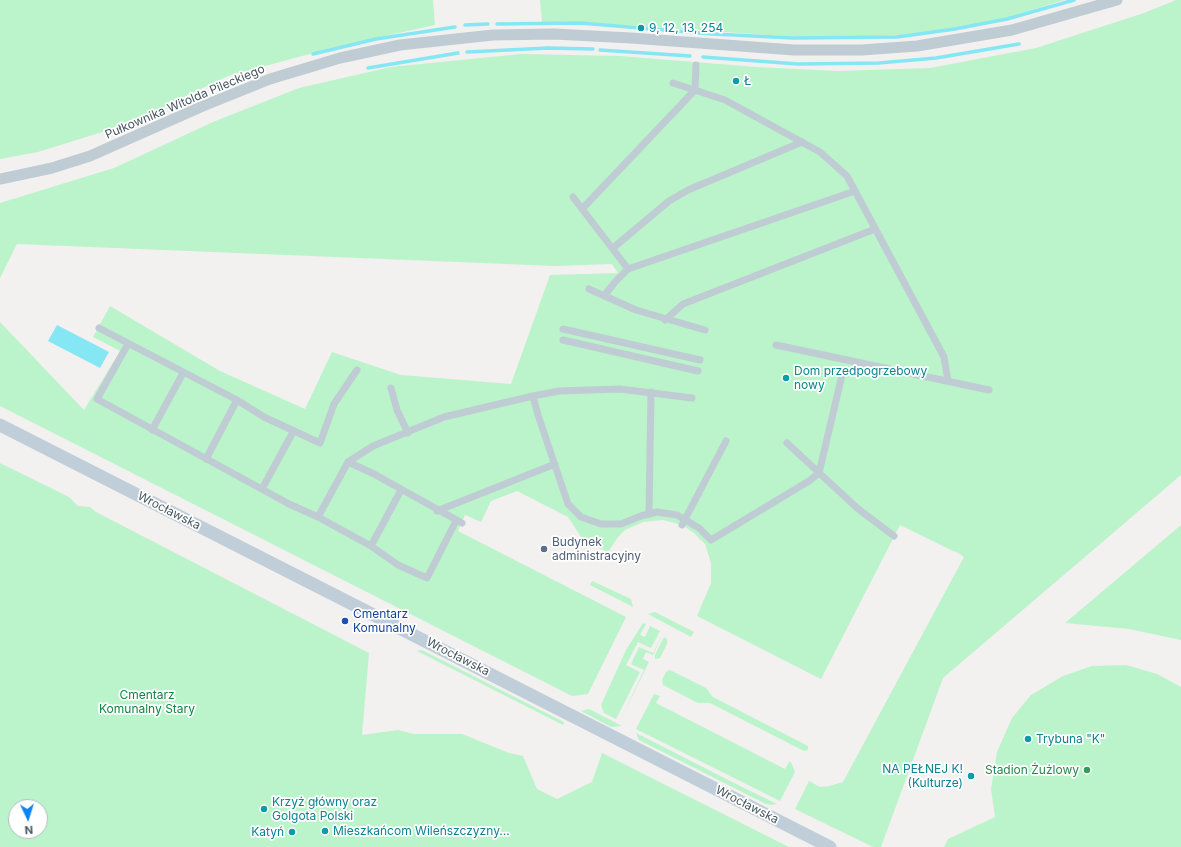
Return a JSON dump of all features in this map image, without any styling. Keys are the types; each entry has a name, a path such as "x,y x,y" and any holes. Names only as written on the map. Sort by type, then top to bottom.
{"main road":[{"name":"Wrocławska","path":"0,425 830,847"}],"street":[{"name":"Pułkownika Witolda Pileckiego","path":"0,179 52,168 90,156 203,106 270,79 340,58 400,45 493,35 554,34 794,50 862,50 917,46 1012,30 1087,10 1117,0"},
{"path":"582,209 695,90 696,65"},
{"path":"673,83 725,100 820,152 847,176 944,358 948,381"},
{"path":"613,248 669,201 688,190 802,142"},
{"path":"604,296 628,269 855,191"},
{"path":"573,197 628,269"},
{"path":"665,320 683,304 875,229"},
{"path":"589,289 636,310 665,320 706,330"},
{"path":"99,328 237,400 293,432 320,443 334,404 357,370"},
{"path":"563,329 700,360"},
{"path":"563,340 698,371"},
{"path":"128,344 97,399 289,504 318,517 371,546 398,565 427,578 459,522 437,511 374,474 348,462"},
{"path":"776,345 989,390"},
{"path":"533,396 568,504 581,517 601,524 621,524 657,512 699,528 711,540 809,481 819,473 843,371"},
{"path":"152,430 183,372"},
{"path":"391,388 397,410 408,433"},
{"path":"318,517 348,462 373,446 444,417 559,391 620,389 692,398"},
{"path":"649,514 651,392"},
{"path":"206,459 237,400"},
{"path":"262,489 293,432"},
{"path":"680,521 726,441"},
{"path":"787,443 857,508 894,536"},
{"path":"437,511 554,464"},
{"path":"371,546 401,490"}],"green space":[{"path":"0,0 433,0 435,25 339,46 228,76 128,124 38,152 0,159"},
{"path":"540,0 1064,0 1000,20 913,35 812,38 623,25 542,22"},
{"path":"1176,0 1181,0 1181,475 943,678 881,847 873,847 795,809 809,781 820,787 843,782 964,557 955,551 900,525 821,679 697,616 711,583 711,563 705,544 694,533 682,525 663,520 643,522 625,530 618,537 608,552 583,540 568,517 517,491 491,501 481,522 465,515 458,531 626,617 588,694 572,696 0,406 0,322 84,410 120,351 93,337 110,306 220,371 305,409 332,352 401,375 511,384 550,275 618,273 612,264 555,266 17,244 0,278 0,203 114,168 213,122 299,88 391,67 521,54 620,56 756,67 837,71 930,68 1036,48 1144,13"},
{"name":"Cmentarz Komunalny Stary","path":"0,463 69,497 78,506 90,507 96,512 369,653 362,735 398,730 414,734 462,734 509,753 523,756 537,789 557,799 592,782 602,753 789,847 0,847"},
{"path":"1181,525 1181,640 1129,629 1065,623"},
{"path":"592,581 631,599 633,607 590,585"},
{"path":"655,612 694,632 691,637 648,614"},
{"path":"643,623 646,624 640,635 645,637 650,626 660,631 651,648 638,642 626,665 640,672 616,719 604,713 601,705 626,650"},
{"path":"663,634 653,655 646,652 643,659 649,662 620,721 644,670 631,664 639,647 653,653"},
{"path":"664,637 667,639 667,644 660,658 655,659 655,655"},
{"path":"420,650 564,722 563,725 417,651"},
{"name":"Stadion Żużlowy","path":"1126,665 1157,674 1181,687 1181,847 944,847 948,839 995,817 991,789 997,752 1012,718 1031,695 1063,676 1092,666"},
{"path":"670,670 706,688 713,697 808,746 808,750 804,751 710,703 698,703 663,685 662,680 666,672"},
{"path":"654,694 660,696 656,703 785,769 789,762 791,762 795,772 780,801 636,729"},
{"path":"589,709 622,726 611,727 581,711"},
{"path":"636,733 777,804 766,804 750,796 639,740"}],"water":[{"path":"57,325 109,352 100,368 48,341"}],"waterway":[{"path":"497,24 580,23 713,34 793,38 897,37 955,29 1007,19 1074,0"},
{"path":"465,25 488,24"},
{"path":"313,54 376,39 455,27"},
{"path":"703,57 798,64 879,63 936,58 1019,44"},
{"path":"467,52 548,48 593,49"},
{"path":"600,50 690,56"},
{"path":"368,68 458,53"}],"place":[{"name":"9, 12, 13, 254","path":"641,28"},
{"name":"Ł","path":"736,81"},
{"name":"Dom przedpogrzebowy nowy","path":"786,378"},
{"name":"Budynek administracyjny","path":"544,549"},
{"name":"Cmentarz Komunalny","path":"345,621"},
{"name":"Trybuna \"K\"","path":"1028,739"},
{"name":"Stadion Żużlowy","path":"1087,770"},
{"name":"NA PEŁNEJ K! (Kulturze)","path":"971,776"},
{"name":"Krzyż główny oraz Golgota Polski","path":"264,809"},
{"name":"Mieszkańcom Wileńszczyzny...","path":"325,831"},
{"name":"Katyń","path":"292,832"}]}
